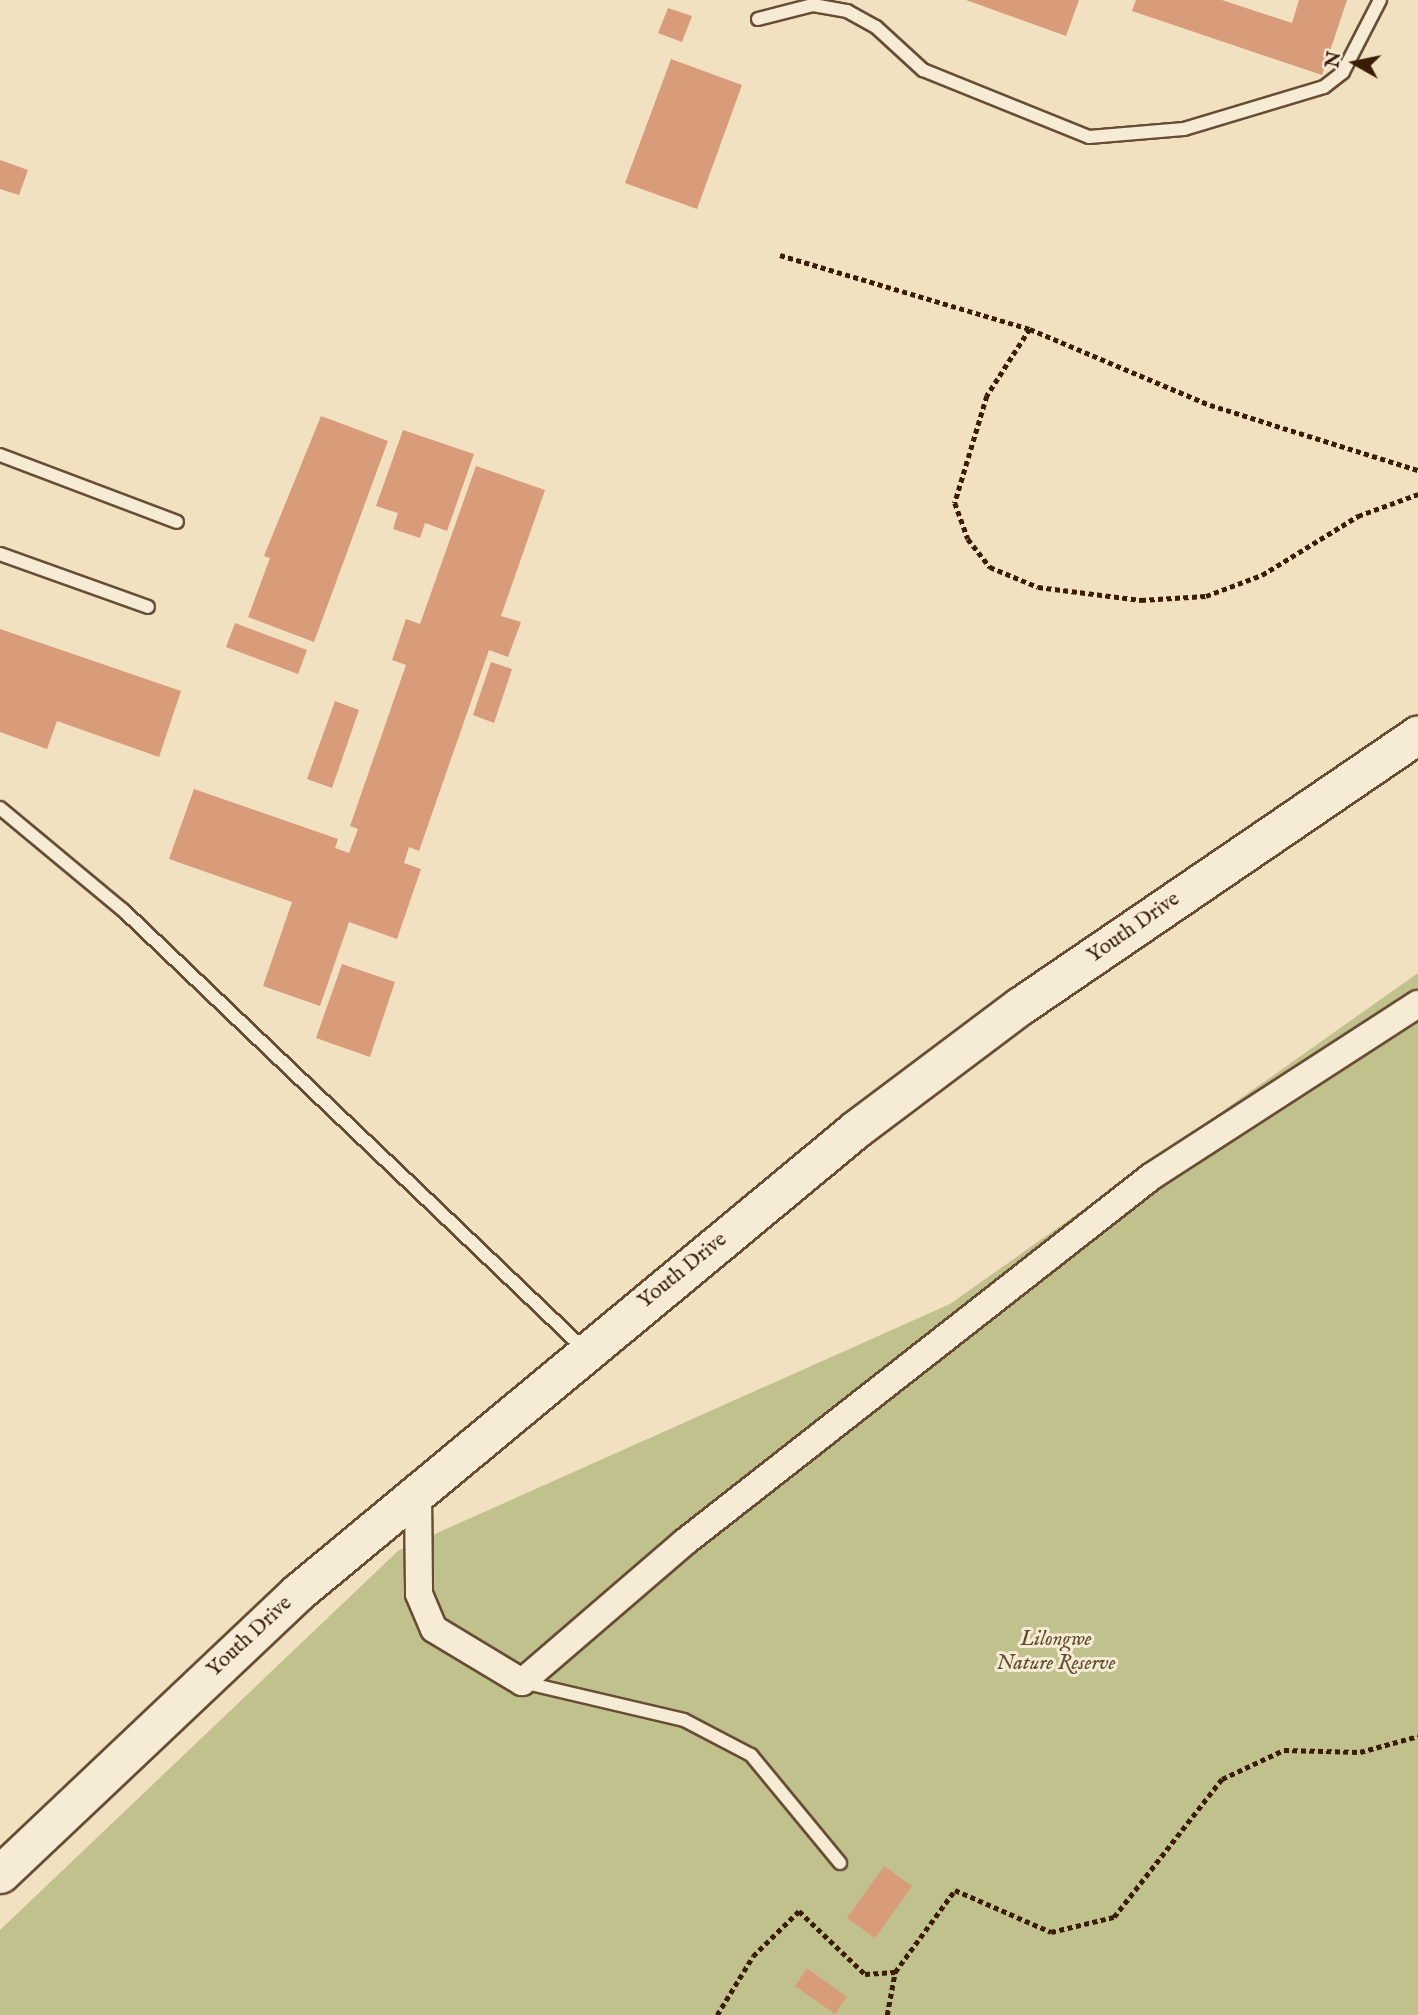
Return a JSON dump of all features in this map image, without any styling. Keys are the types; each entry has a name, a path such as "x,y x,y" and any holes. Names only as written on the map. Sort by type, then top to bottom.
{"street":[{"name":"Youth Drive","path":"0,1874 297,1592 856,1129 1020,1006 1418,734"},
{"path":"418,1494 419,1594 435,1629 522,1682 685,1541 1152,1176 1418,1004"}],"lane":[{"path":"758,19 813,5 847,11 876,27 922,70 1089,136 1184,129 1324,87 1343,72 1380,0"},
{"path":"0,455 177,522"},
{"path":"0,554 148,607"},
{"path":"0,808 123,910 586,1351"},
{"path":"522,1682 684,1720 751,1755 840,1863"}],"path":[{"path":"780,255 1030,328 1210,405 1418,470"},
{"path":"1030,328 988,396 955,503 968,539 990,567 1038,587 1141,600 1206,596 1262,575 1358,516 1418,494"},
{"path":"887,2015 895,1972 955,1890 1051,1932 1114,1917 1222,1779 1284,1750 1360,1752 1418,1736"},
{"path":"717,2015 753,1956 799,1911 865,1974 895,1972"}],"green space":[{"name":"Lilongwe Nature Reserve","path":"1418,973 1418,2015 0,2015 0,1930 399,1550 950,1304"}],"building":[{"path":"966,0 1079,0 1066,36"},
{"path":"1136,0 1222,0 1292,23 1299,0 1347,0 1322,75 1132,11"},
{"path":"668,8 692,16 682,42 658,33"},
{"path":"671,59 742,85 697,209 625,183"},
{"path":"0,160 28,170 19,195 0,189"},
{"path":"321,416 388,441 314,642 248,617 270,558 264,556"},
{"path":"403,430 474,454 447,531 425,523 420,538 393,529 398,513 376,506"},
{"path":"476,466 545,490 501,616 521,622 508,657 489,650 419,851 409,847 404,863 421,869 397,939 349,922 320,1006 263,986 292,902 169,859 194,789 338,839 335,848 349,853 358,829 350,826 406,665 392,660 406,619 420,624"},
{"path":"235,623 307,650 298,674 226,647"},
{"path":"0,629 181,691 159,757 57,721 47,749 0,732"},
{"path":"491,662 512,669 494,723 473,715"},
{"path":"335,701 359,710 332,788 307,779"},
{"path":"342,964 395,982 370,1057 316,1038"},
{"path":"884,1866 912,1886 875,1938 847,1918"},
{"path":"807,1968 847,1997 835,2014 795,1986"}]}
